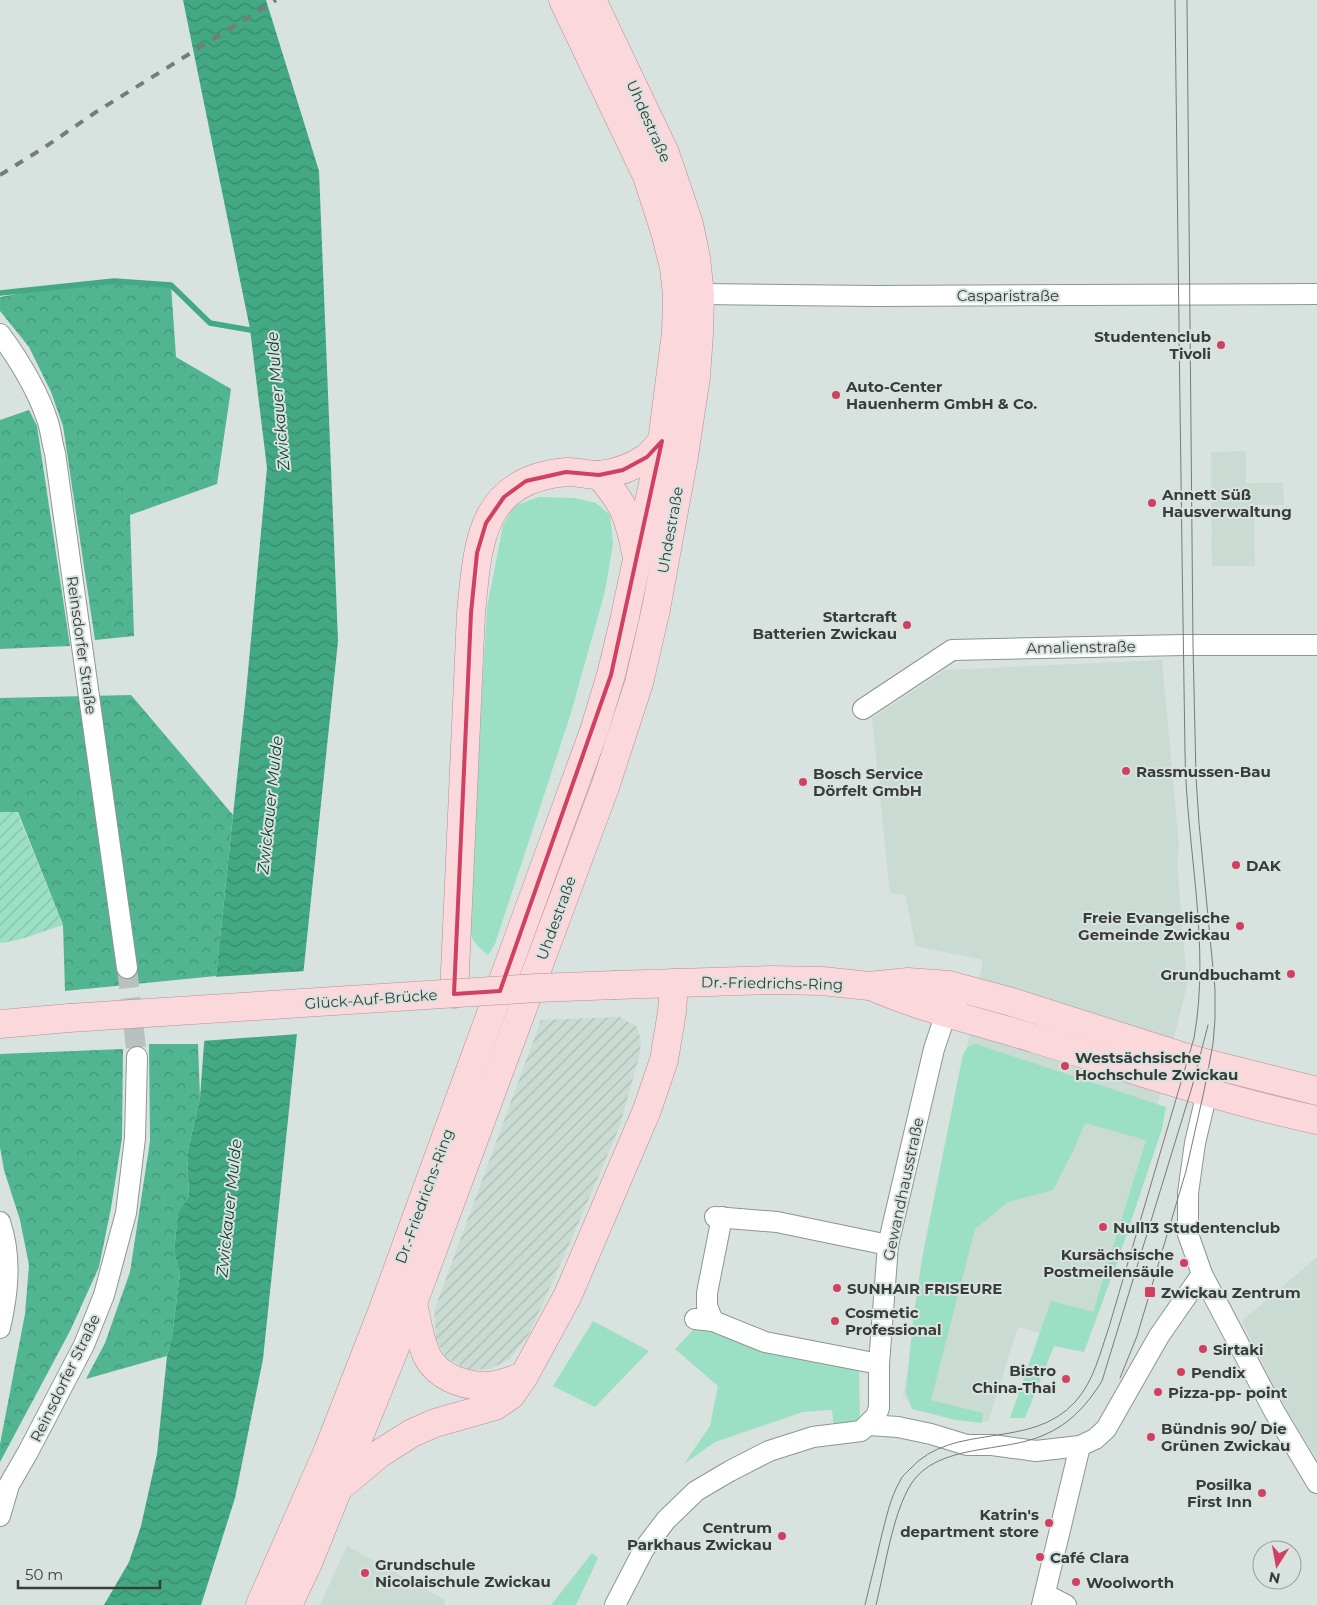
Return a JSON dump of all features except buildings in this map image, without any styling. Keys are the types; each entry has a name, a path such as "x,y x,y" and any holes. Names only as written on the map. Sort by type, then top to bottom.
{"main road":[{"name":"Uhdestraße","path":"563,0 647,176 666,235 674,268 676,294 676,332 662,441 638,560 611,674 576,782"},
{"name":"Uhdestraße","path":"505,1058 605,787 639,684 656,609 696,377 700,294 696,258 689,224 665,153 592,0"},
{"path":"454,994 471,613 477,554 486,523 504,497 526,480 566,472 599,475 622,470 647,457 662,441"},
{"path":"599,475 616,494 624,509 638,560"},
{"name":"Dr.-Friedrichs-Ring","path":"260,1605 327,1453 382,1312 576,782"},
{"name":"Dr.-Friedrichs-Ring","path":"674,983 771,980 822,981 869,986 908,982 949,986 1016,1003 1194,1060 1317,1091"},
{"path":"338,1489 379,1454 412,1432 435,1423 494,1406 511,1396 568,1295 647,1110 664,1060 671,1019 674,983"},
{"name":"Glück-Auf-Brücke","path":"0,1024 454,994 674,983"},
{"name":"Dr.-Friedrichs-Ring","path":"869,986 946,1013 1206,1092 1317,1120"},
{"name":"Dr.-Friedrichs-Ring","path":"288,1605 308,1562 414,1302 505,1058"},
{"path":"414,1302 422,1342 428,1357 439,1371 463,1383 483,1386 501,1384 524,1376"}],"street":[{"name":"Casparistraße","path":"700,294 876,296 1317,294"},
{"name":"Reinsdorfer Straße","path":"0,334 13,352 33,389 47,421 55,453 127,968"},
{"name":"Amalienstraße","path":"863,709 952,650 1158,645 1317,645"},
{"path":"946,1013 967,999 982,994"},
{"name":"Gewandhausstraße","path":"869,1425 879,1408 879,1364 888,1246 934,1049 946,1013"},
{"name":"Reinsdorfer Straße","path":"0,1516 9,1485 84,1346 104,1295 126,1213 135,1138 137,1058"},
{"path":"1206,1092 1195,1143 1188,1193 1188,1234 1202,1274 1274,1411 1317,1483"},
{"path":"879,1364 765,1342 704,1320 718,1217 777,1222 888,1246"},
{"path":"0,1222 8,1265 8,1290 0,1328"},
{"path":"615,1605 644,1549 666,1520 696,1491 768,1451 813,1437 861,1431 869,1425 898,1427 931,1434 967,1445 992,1445 1036,1451 1080,1446 1095,1439 1106,1429 1159,1336 1202,1274"},
{"path":"1066,1605 1044,1600 1080,1446"}],"highlighted area":[{"path":"662,441 611,675 500,991 454,994 471,613 477,553 486,523 504,497 526,481 566,472 599,475 623,470 647,457"}],"shaded area":[{"path":"1246,451 1246,483 1283,483 1284,505 1254,505 1255,566 1212,566 1211,452"},
{"path":"539,497 574,498 596,503 610,515 613,544 605,591 571,713 495,944 488,955 475,942 469,930 469,899 487,608 503,525 514,506"},
{"name":"Westsächsische Hochschule Zwickau","path":"1162,660 1179,847 1177,863 1187,985 1147,1147 1082,1346 1018,1327 988,1422 918,1410 903,1396 983,960 916,946 905,895 890,893 872,718 945,670"},
{"path":"0,812 17,812 63,925 18,940 0,943"},
{"path":"620,1017 637,1027 641,1040 639,1057 619,1128 572,1238 529,1334 510,1359 490,1369 468,1370 445,1357 436,1339 434,1311 541,1020"},
{"path":"976,1044 1166,1107 1162,1129 1118,1260 1084,1352 1054,1346 1025,1418 1010,1418 1051,1301 1093,1312 1146,1140 1085,1123 1053,1190 1008,1202 975,1229 931,1400 983,1413 982,1423 956,1420 912,1409 906,1393 913,1319 923,1253 963,1054 969,1046"},
{"path":"1317,1257 1317,1459 1282,1402 1242,1321"},
{"path":"593,1321 649,1351 595,1407 553,1386"},
{"path":"697,1326 859,1361 860,1428 834,1429 832,1410 803,1412 715,1442 684,1464 710,1426 718,1386 675,1349"},
{"name":"Grundschule Nicolaischule Zwickau","path":"347,1546 445,1600 444,1605 320,1605"},
{"path":"592,1553 598,1558 576,1605 551,1605"}],"green space":[{"path":"114,281 171,285 176,357 231,389 217,484 130,515 134,636 95,640 63,426 51,392 29,347 0,311 0,297 39,290"},
{"path":"29,410 37,426 70,646 0,649 0,420"},
{"path":"131,695 233,815 216,976 65,991 63,925 18,812 0,812 0,698"},
{"path":"149,1044 198,1044 200,1098 187,1154 189,1198 178,1214 174,1252 180,1273 172,1336 167,1356 86,1379 105,1343 130,1272 150,1141"},
{"path":"123,1049 122,1138 99,1267 70,1331 0,1462 0,1444 25,1314 29,1265 20,1220 4,1170 0,1147 0,1054"}],"water":[{"name":"Zwickauer Mulde","path":"183,0 266,0 319,171 338,641 263,1359 235,1498 201,1605 104,1605 129,1562 141,1526 157,1454 167,1356 172,1336 180,1273 174,1252 178,1213 189,1197 187,1154 200,1098 204,1044 216,976 246,693 267,468 250,329"}],"pier":[{"path":"306,971 299,1034 202,1041 213,977"}],"waterway":[{"name":"Zwickauer Mulde","path":"0,293 114,281 171,285 210,323 256,331"}],"tunnel":[{"path":"127,968 137,1057"}],"tram line":[{"path":"865,1605 889,1509 894,1494 906,1473 928,1454 948,1445 1037,1426 1057,1417 1082,1394 1096,1366 1109,1327 1194,1038 1199,1002 1200,967 1199,931 1186,788 1185,752 1175,0"},
{"path":"1120,1378 1137,1336 1186,1171 1213,1044 1215,1019 1215,989 1196,777 1187,0"},
{"path":"876,1605 899,1511 911,1484 923,1471 937,1462 954,1455 1028,1441 1053,1431 1077,1413 1102,1381 1192,1087 1208,1025"}],"railway":[{"path":"0,175 96,112 276,0"}],"place":[{"name":"Studentenclub Tivoli","path":"1221,345"},
{"name":"Auto-Center Hauenherm GmbH & Co.","path":"836,395"},
{"name":"Annett Süß Hausverwaltung","path":"1152,503"},
{"name":"Startcraft Batterien Zwickau","path":"907,625"},
{"name":"Rassmussen-Bau","path":"1126,771"},
{"name":"Bosch Service Dörfelt GmbH","path":"803,782"},
{"name":"DAK","path":"1236,865"},
{"name":"Freie Evangelische Gemeinde Zwickau","path":"1240,926"},
{"name":"Grundbuchamt","path":"1291,974"},
{"name":"Westsächsische Hochschule Zwickau","path":"1065,1066"},
{"name":"Null13 Studentenclub","path":"1103,1227"},
{"name":"Kursächsische Postmeilensäule","path":"1184,1263"},
{"name":"SUNHAIR FRISEURE","path":"837,1288"},
{"name":"Zwickau Zentrum","path":"1150,1292"},
{"name":"Cosmetic Professional","path":"835,1321"},
{"name":"Sirtaki","path":"1203,1349"},
{"name":"Pendix","path":"1181,1372"},
{"name":"Bistro China-Thai","path":"1066,1379"},
{"name":"Pizza-pp- point","path":"1158,1392"},
{"name":"Bündnis 90/ Die Grünen Zwickau","path":"1151,1437"},
{"name":"Posilka First Inn","path":"1262,1493"},
{"name":"Katrin's department store","path":"1049,1523"},
{"name":"Centrum Parkhaus Zwickau","path":"782,1536"},
{"name":"Café Clara","path":"1040,1557"},
{"name":"Grundschule Nicolaischule Zwickau","path":"365,1573"},
{"name":"Woolworth","path":"1076,1582"}]}
